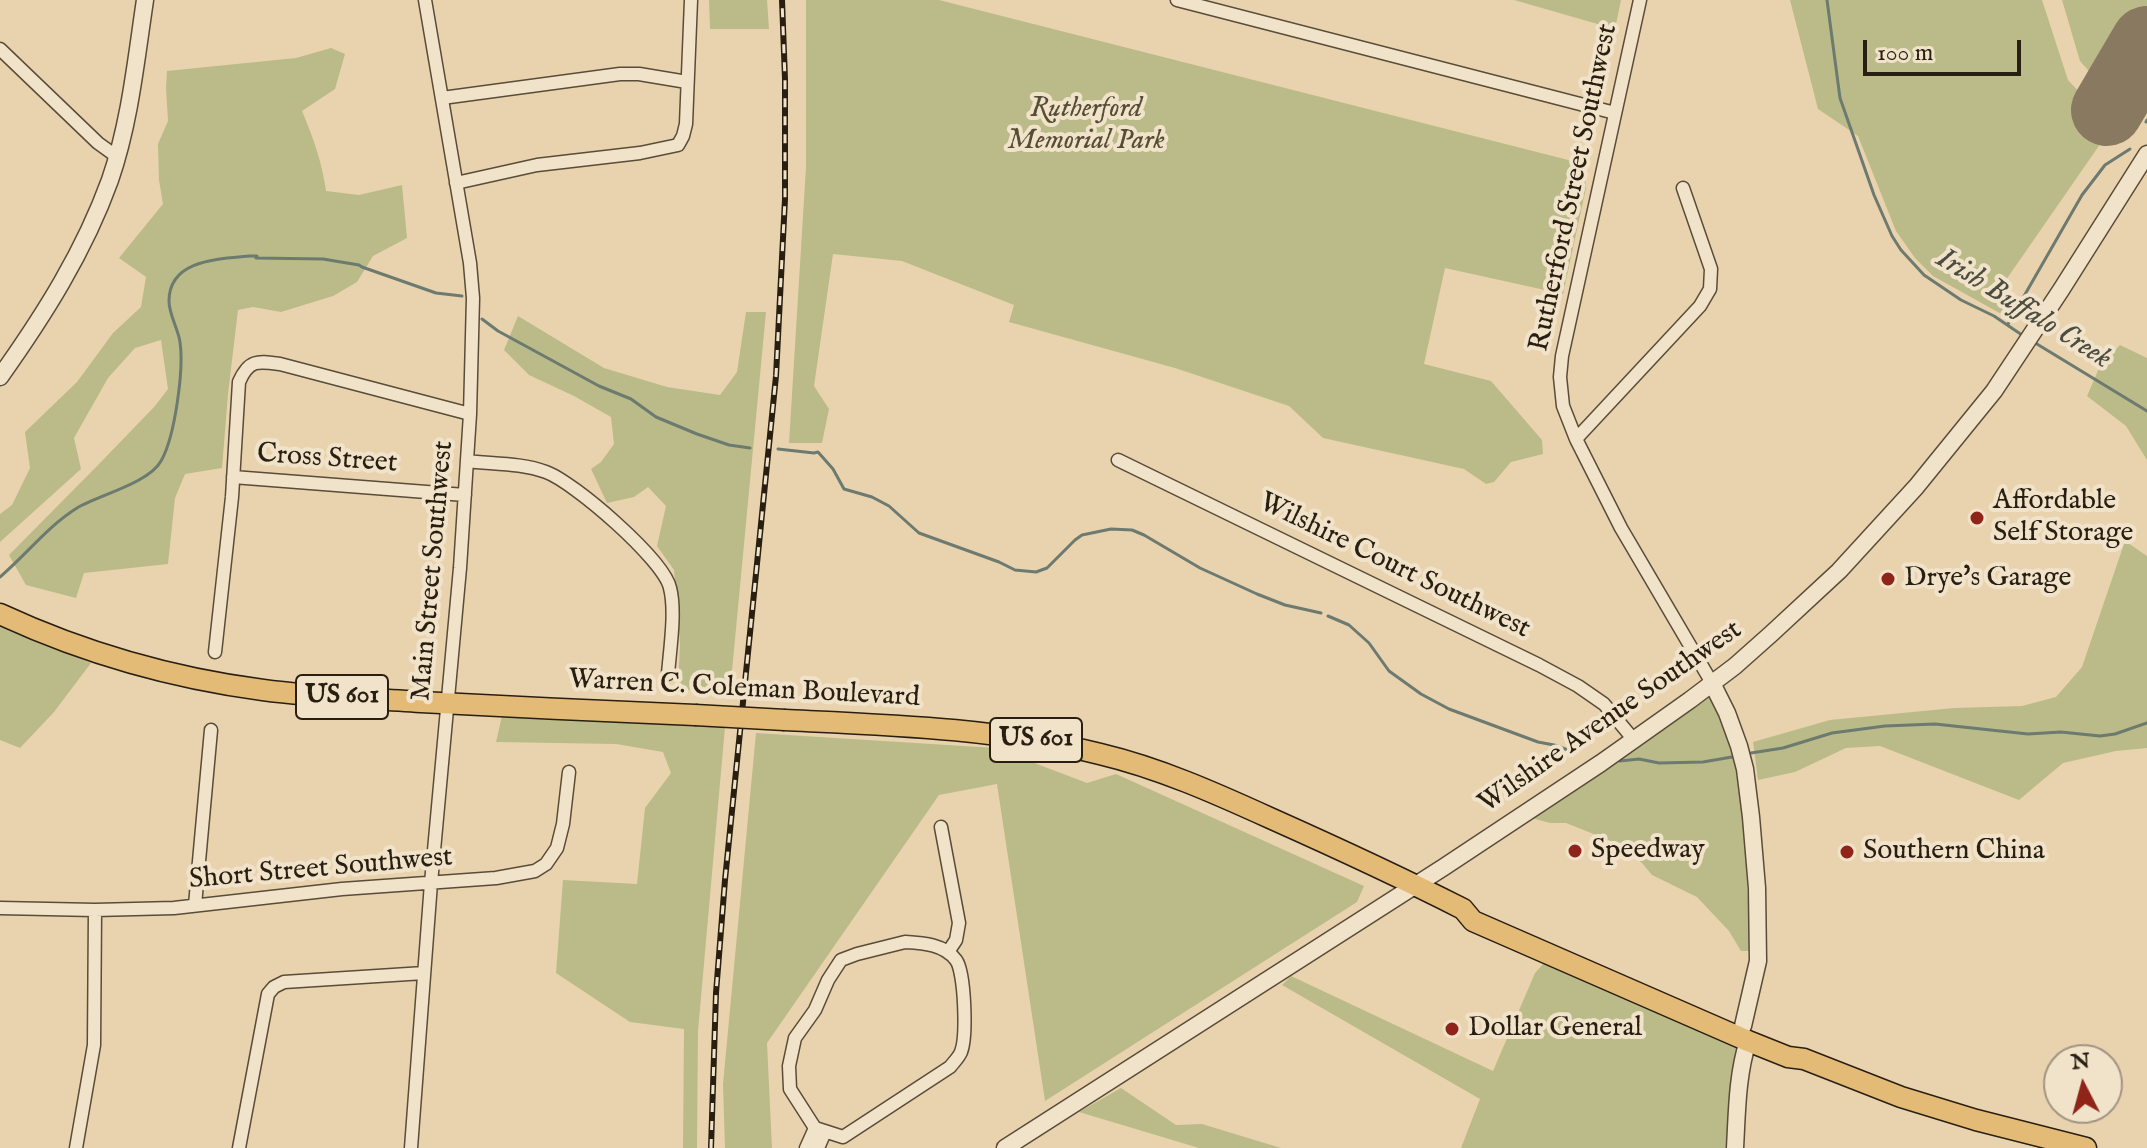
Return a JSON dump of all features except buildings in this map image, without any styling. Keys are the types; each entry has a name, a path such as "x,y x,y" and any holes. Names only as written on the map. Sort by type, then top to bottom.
{"highway":[{"name":"Warren C. Coleman Boulevard","path":"0,614 61,639 138,664 216,682 306,695 955,729 1025,738 1101,754 1194,784 1336,847 1463,909 1477,908 1745,1033 1788,1057 1804,1059 1901,1097 1976,1120 2086,1148"}],"street":[{"path":"0,377 71,268 105,192 129,103 145,0"},
{"name":"Main Street Southwest","path":"411,1148 465,495 473,298 470,263 425,0"},
{"path":"456,183 537,165 640,153 678,145 686,124 691,0"},
{"path":"1177,0 1615,113"},
{"name":"Rutherford Street Southwest","path":"1640,0 1562,356 1560,377 1563,406 1576,439 1621,528 1712,683"},
{"path":"0,49 98,143 116,156"},
{"path":"442,98 620,74 687,82"},
{"name":"Wilshire Avenue Southwest","path":"1005,1148 1415,885 1634,740 1712,683 1788,619 1839,571 1916,487 2003,378 2147,154"},
{"path":"1576,439 1700,306 1710,289 1711,269 1683,188"},
{"path":"215,652 233,477 239,382 243,371 251,363 280,364 470,414"},
{"name":"Wilshire Court Southwest","path":"1118,460 1578,686 1604,704 1634,740"},
{"path":"467,461 520,466 545,471 559,478 582,494 647,555 663,572 671,589 668,674"},
{"name":"Cross Street","path":"233,477 465,495"},
{"path":"1712,683 1727,713 1745,769 1757,888 1758,961 1745,1033 1735,1148"},
{"path":"195,905 211,730"},
{"name":"Short Street Southwest","path":"0,908 174,908 342,889 517,876 546,864 557,848 569,772"},
{"path":"941,827 959,923 956,940 948,952"},
{"path":"76,1148 94,1045 95,910"},
{"path":"905,942 929,944 948,952 959,962 964,992 961,1053 950,1067 843,1137 820,1130 790,1089 789,1066 795,1038 815,1010 841,960 905,942"},
{"path":"239,1148 268,994 274,987 284,982 424,973"},
{"path":"806,1148 820,1130"},
{"path":"818,1148 820,1130"}],"green space":[{"path":"709,0 767,0 769,29 710,29"},
{"name":"Rutherford Memorial Park","path":"806,0 939,0 1584,164 1586,188 1563,294 1445,268 1424,364 1491,381 1542,440 1543,454 1511,462 1494,482 1486,484 1464,469 1323,438 1289,406 1175,368 1009,322 1014,305 902,261 833,254 814,386 829,409 822,443 789,443 806,167"},
{"path":"1514,0 1621,0 1615,29"},
{"path":"1790,0 2042,0 2068,80 2112,127 1999,290 2011,296 2005,316 1933,276 1915,258 1896,231 1858,136 1818,109"},
{"path":"2062,0 2147,0 2147,10 2103,87 2080,61"},
{"path":"331,48 345,54 335,89 302,111 317,150 326,191 359,195 402,185 407,238 373,256 357,282 333,296 281,312 253,307 238,310 222,468 185,474 175,498 168,564 84,573 76,598 26,585 9,555 168,389 161,340 135,348 108,378 74,438 81,469 0,542 0,514 12,505 30,468 25,432 77,382 113,333 141,307 146,277 119,258 163,204 158,144 168,121 167,71 296,58"},
{"path":"746,312 766,312 730,692 678,689 680,644 674,570 657,546 666,506 648,487 634,497 607,503 591,469 601,462 614,444 611,417 529,375 504,350 518,316 604,368 667,387 720,395 737,372"},
{"path":"2120,345 2147,358 2147,460 2126,426 2087,396 2100,366"},
{"path":"2125,541 2147,556 2147,748 2116,751 2063,763 2019,800 1880,746 1846,748 1795,772 1758,780 1753,742 1830,720 1954,708 2022,706 2056,697 2082,667"},
{"path":"0,627 91,663 54,712 20,748 0,740"},
{"path":"1709,696 1724,722 1733,750 1744,829 1751,951 1741,951 1729,931 1697,897 1652,875 1616,843 1566,823 1550,823 1528,817"},
{"path":"502,716 725,727 698,1031 697,1148 683,1148 684,1029 630,1022 556,973 563,880 637,884 645,808 671,773 663,752 616,744 496,742"},
{"path":"756,733 995,748 1087,783 1116,774 1364,886 1357,902 1045,1101 997,784 939,795 767,1043 772,1148 725,1148 723,1084"},
{"path":"1545,962 1741,1046 1735,1060 1729,1148 1461,1148 1480,1099 1282,985 1291,976 1493,1071 1535,973"},
{"path":"1121,1088 1176,1125 1202,1124 1281,1148 1199,1148 1079,1112"}],"waterway":[{"name":"Irish Buffalo Creek","path":"1827,0 1840,98 1892,236 1924,275 2022,335"},
{"path":"2008,324 2082,195 2105,165 2130,149"},
{"path":"0,577 66,515 146,476 161,461 174,420 181,369 180,342 169,301 171,287 186,269 211,260 250,256 323,259 359,265 436,293 462,296"},
{"path":"482,319 498,331 599,386 631,399 656,417 729,445 750,448"},
{"name":"Irish Buffalo Creek","path":"2032,341 2147,411"},
{"path":"778,449 818,452 833,469 844,489 872,497 889,506 919,533 1015,570 1036,572 1047,568 1082,535 1111,529 1132,530 1200,568 1257,594 1285,605 1321,613"},
{"path":"1328,616 1349,625 1369,643 1389,671 1421,694 1449,709 1571,751"},
{"path":"1751,753 1783,748 1832,733 1885,726 1935,724 2028,734 2061,732 2100,736 2147,723"},
{"path":"1620,761 1703,762 1732,757"}],"runway":[{"path":"2107,110 2147,42"}],"railway":[{"path":"711,1148 716,993 725,880 776,376 785,199 782,0"}],"place":[{"name":"Affordable Self Storage","path":"1977,518"},
{"name":"Drye's Garage","path":"1888,579"},
{"name":"Speedway","path":"1575,851"},
{"name":"Southern China","path":"1847,852"},
{"name":"Dollar General","path":"1452,1029"}]}
